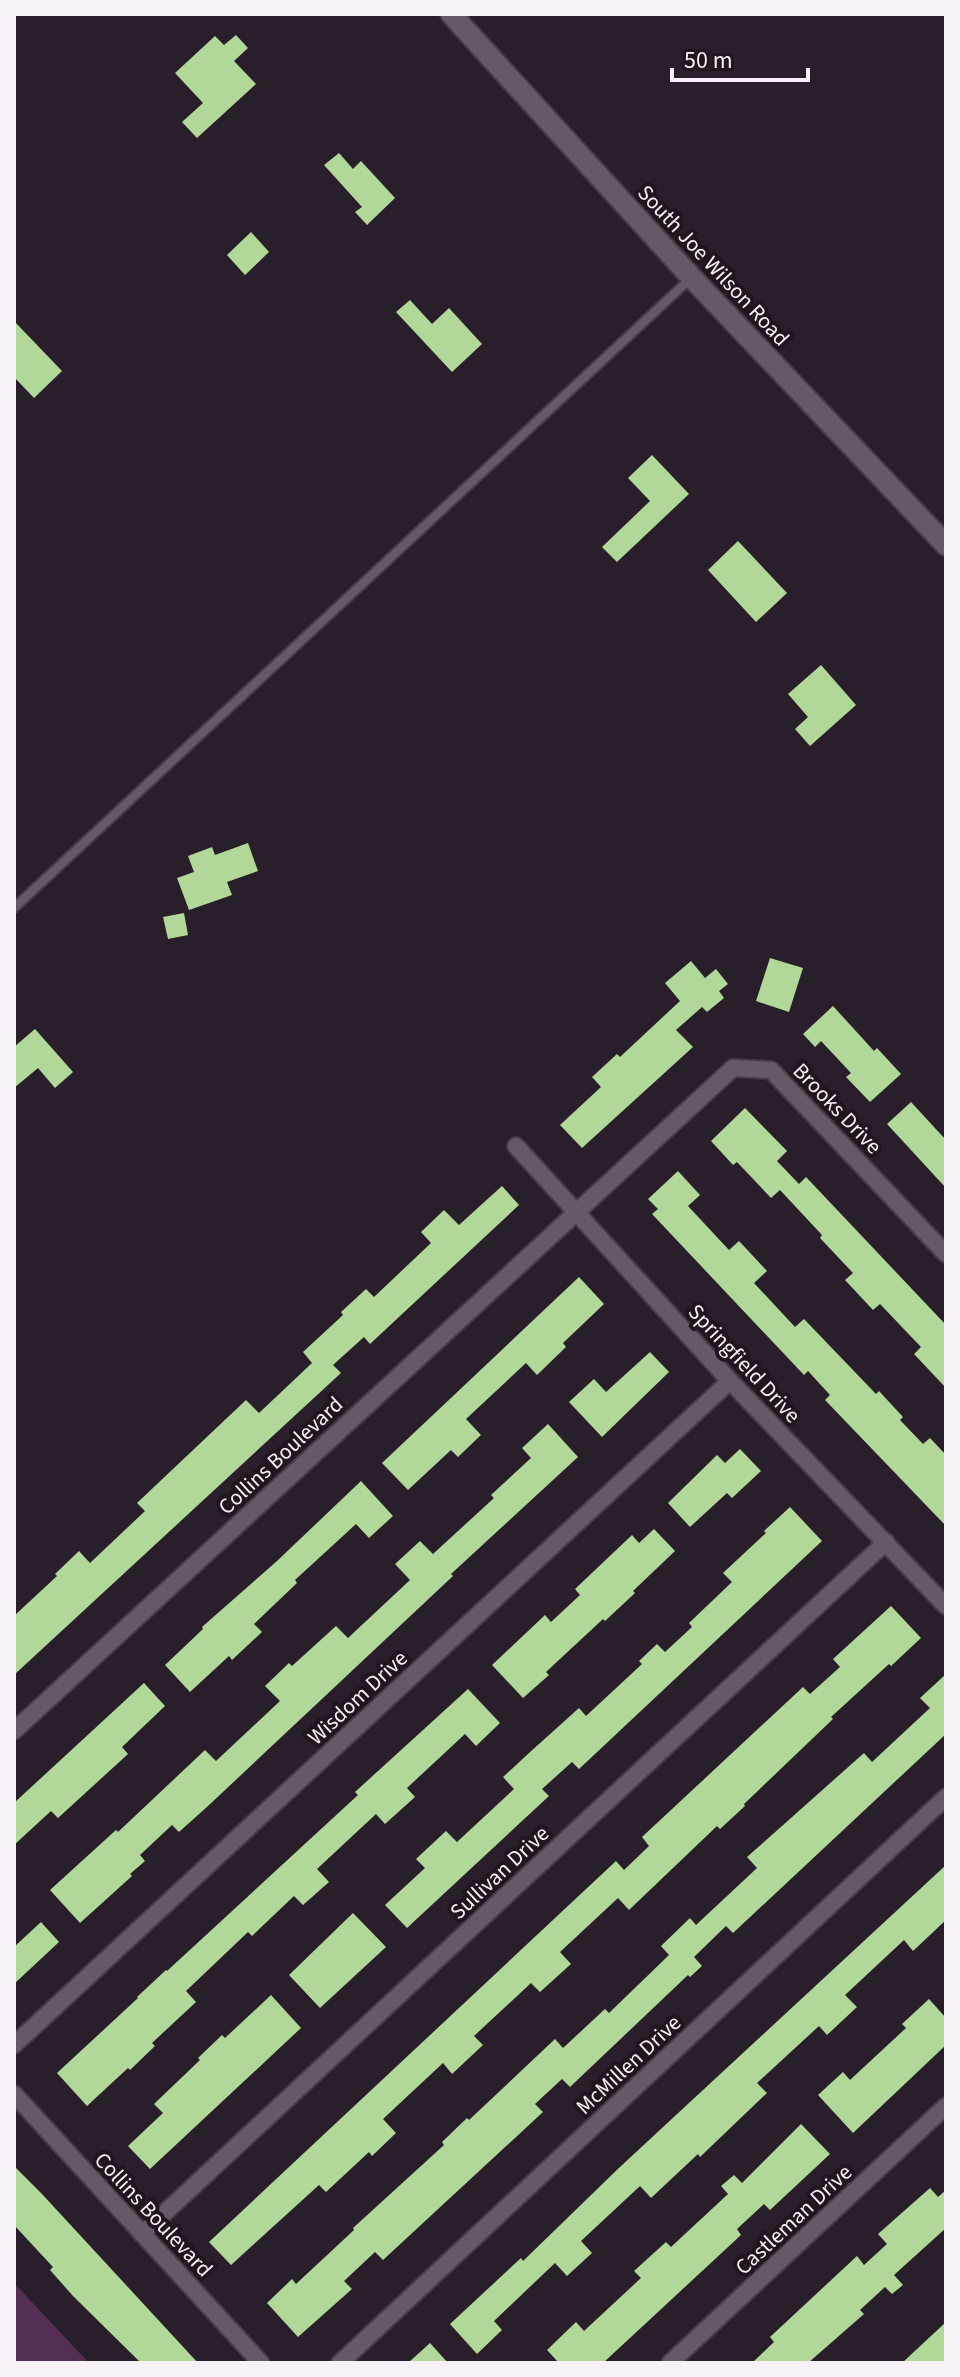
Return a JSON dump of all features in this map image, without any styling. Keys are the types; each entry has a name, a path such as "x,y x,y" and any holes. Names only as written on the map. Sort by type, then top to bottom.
{"street":[{"name":"South Joe Wilson Road","path":"451,14 692,278 946,545"},
{"name":"Brooks Drive","path":"576,1212 733,1068 771,1070 946,1254"},
{"name":"Springfield Drive","path":"516,1146 730,1381 946,1606"},
{"name":"Collins Boulevard","path":"14,1731 576,1212"},
{"name":"Wisdom Drive","path":"14,2045 730,1381"},
{"name":"Sullivan Drive","path":"142,2234 886,1542"},
{"name":"McMillen Drive","path":"340,2363 946,1797"},
{"name":"Collins Boulevard","path":"14,2094 261,2363"},
{"name":"Castleman Drive","path":"670,2363 946,2106"}],"lane":[{"path":"14,908 692,278"}],"shaded area":[{"path":"14,2283 89,2363 14,2363"}],"building":[{"path":"236,35 248,48 234,61 256,84 197,138 182,122 203,103 175,73 215,36 224,45"},
{"path":"339,153 353,169 361,161 395,198 367,225 355,212 362,207 324,165"},
{"path":"251,232 269,252 245,275 227,255"},
{"path":"410,300 432,324 449,308 482,344 452,372 396,312"},
{"path":"14,321 62,371 34,398 14,377"},
{"path":"652,455 689,494 617,562 602,547 650,501 628,478"},
{"path":"738,541 787,593 756,622 708,570"},
{"path":"821,665 856,705 810,746 795,729 808,717 788,694"},
{"path":"248,843 258,871 227,882 232,895 189,910 177,878 194,872 188,856 212,847 215,855"},
{"path":"184,913 188,935 168,939 163,917"},
{"path":"770,958 803,968 789,1012 756,1001"},
{"path":"691,961 705,978 716,969 728,984 719,991 724,998 707,1012 702,1007 676,1030 693,1047 582,1148 560,1125 601,1087 592,1077 617,1054 620,1057 680,1001 665,983"},
{"path":"833,1006 874,1051 877,1048 901,1074 870,1102 846,1077 851,1073 821,1041 815,1047 803,1034"},
{"path":"35,1029 73,1072 55,1088 38,1068 14,1088 14,1047"},
{"path":"911,1102 946,1140 946,1188 887,1124"},
{"path":"745,1108 787,1151 777,1161 799,1184 806,1177 946,1325 946,1388 914,1354 921,1347 880,1304 873,1310 845,1280 853,1273 780,1190 771,1198 737,1162 733,1165 711,1141"},
{"path":"678,1171 700,1195 688,1206 729,1250 739,1241 767,1271 754,1283 795,1327 804,1319 876,1394 879,1391 923,1444 930,1438 946,1455 946,1526 825,1400 830,1395 808,1371 804,1375 652,1214 658,1209 648,1199"},
{"path":"502,1186 519,1205 370,1344 364,1337 333,1365 341,1373 14,1675 14,1616 57,1576 55,1574 79,1551 90,1563 145,1511 137,1503 246,1400 259,1413 312,1363 303,1352 343,1315 341,1312 366,1289 374,1297 431,1243 421,1232 444,1210 459,1225"},
{"path":"579,1277 604,1304 563,1343 566,1347 537,1375 526,1363 466,1419 481,1435 458,1457 451,1450 408,1490 382,1463"},
{"path":"650,1352 669,1372 602,1437 569,1402 594,1379 606,1392"},
{"path":"548,1424 578,1457 208,1806 179,1832 172,1825 140,1855 145,1861 130,1874 132,1876 80,1923 50,1890 116,1830 118,1832 205,1750 216,1761 280,1701 265,1686 289,1663 292,1666 336,1626 348,1638 410,1580 395,1564 420,1541 433,1554 494,1498 491,1495 531,1458 522,1448"},
{"path":"740,1449 761,1471 732,1498 727,1493 690,1527 668,1503 717,1455 725,1463"},
{"path":"361,1481 393,1516 369,1538 356,1524 295,1580 297,1583 254,1624 262,1632 232,1660 229,1656 190,1692 165,1665"},
{"path":"790,1507 822,1541 579,1769 572,1762 542,1789 549,1796 407,1928 385,1905 425,1868 416,1859 446,1831 457,1842 514,1789 503,1777 529,1753 579,1708 586,1716 642,1664 639,1661 657,1644 665,1652 692,1627 689,1623 732,1582 723,1573"},
{"path":"654,1529 675,1551 633,1591 635,1593 546,1672 549,1675 523,1698 492,1665 545,1615 551,1622 580,1595 575,1589 632,1535 639,1543"},
{"path":"891,1606 921,1638 831,1717 833,1719 745,1806 720,1829 717,1826 629,1910 618,1898 560,1952 571,1964 540,1992 531,1983 474,2036 483,2045 452,2074 443,2063 383,2119 396,2133 372,2156 369,2152 326,2192 319,2185 231,2265 209,2242 616,1861 624,1870 649,1846 642,1837 803,1687 810,1694 840,1667 833,1659"},
{"path":"946,1674 946,1734 733,1933 726,1926 694,1957 702,1966 690,1977 688,1975 570,2087 562,2079 535,2104 543,2112 383,2260 375,2252 344,2281 352,2289 298,2337 267,2303 292,2279 296,2284 444,2145 442,2142 467,2118 469,2120 555,2039 563,2048 605,2009 609,2013 669,1955 661,1946 690,1918 696,1925 757,1868 747,1857 864,1753 872,1762 930,1708 920,1698"},
{"path":"144,1683 165,1706 122,1747 128,1754 58,1818 51,1811 14,1845 14,1803"},
{"path":"468,1689 500,1723 476,1746 465,1734 407,1788 415,1797 385,1824 376,1814 317,1869 329,1882 303,1905 294,1896 252,1936 248,1932 186,1991 196,2002 152,2043 155,2046 130,2070 128,2068 87,2106 57,2073"},
{"path":"946,1865 946,1920 913,1951 904,1940 845,1995 857,2007 827,2035 819,2026 757,2083 767,2093 700,2157 698,2154 651,2198 640,2186 581,2241 592,2253 567,2276 555,2263 494,2321 502,2330 477,2354 450,2324 521,2258 523,2261"},
{"path":"353,1913 386,1947 320,2008 289,1975"},
{"path":"41,1922 59,1942 14,1984 14,1947"},
{"path":"271,1995 301,2028 150,2169 128,2146 163,2113 154,2104 222,2035 225,2038"},
{"path":"929,1999 946,2018 946,2045 853,2133 818,2095 843,2072 850,2080 906,2028 902,2024"},
{"path":"801,2124 830,2154 770,2210 764,2204 737,2229 741,2235 603,2363 559,2363 547,2350 576,2322 584,2331 641,2278 634,2271 666,2242 671,2247 728,2194 721,2186 734,2175 742,2183"},
{"path":"14,2166 198,2363 141,2363 73,2296 50,2270 53,2267 14,2225"},
{"path":"930,2188 938,2197 946,2190 946,2228 894,2275 903,2285 892,2294 885,2287 860,2310 864,2314 808,2363 752,2363 774,2342 770,2337 857,2256 864,2265 887,2244 878,2234"},
{"path":"946,2322 946,2363 902,2363"},
{"path":"430,2343 448,2363 408,2363"}]}
